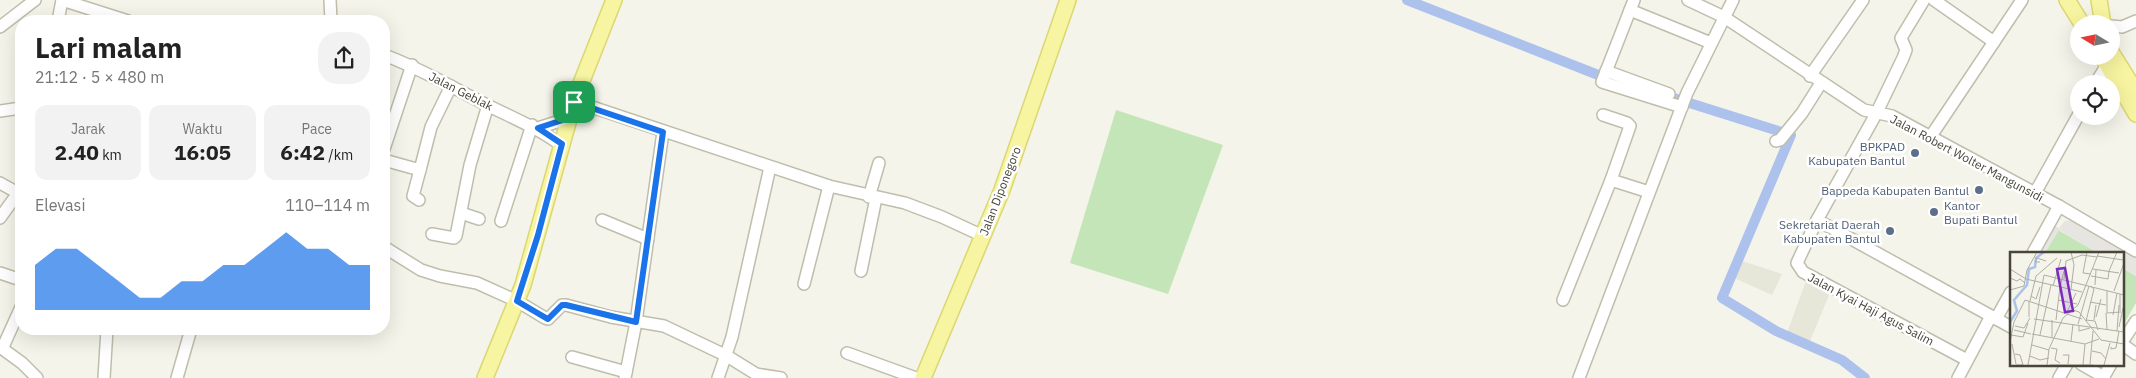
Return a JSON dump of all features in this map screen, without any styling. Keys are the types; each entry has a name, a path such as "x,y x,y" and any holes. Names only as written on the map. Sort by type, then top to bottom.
{"main road":[{"path":"485,378 517,301 538,235 574,102 614,0"},
{"name":"Jalan Diponegoro","path":"923,378 983,236 1068,0"},
{"path":"2067,0 2076,15"},
{"path":"2079,0 2088,15"},
{"path":"2099,0 2102,15"},
{"path":"2111,65 2136,114"},
{"path":"2113,65 2136,92"}],"street":[{"path":"16,15 35,0"},
{"path":"59,15 62,0 109,15"},
{"path":"330,0 331,15"},
{"name":"Jalan Robert Wolter Mangunsidi","path":"1688,0 1724,17 1810,76 1864,110 1892,116 2059,206 2136,251"},
{"path":"1579,378 1687,93 1733,0"},
{"path":"1810,76 1863,0"},
{"name":"Jalan Kyai Haji Agus Salim","path":"1924,0 1902,36 1901,41 1906,50 1876,114 1798,257 1799,269 1967,360"},
{"path":"1934,0 1994,42"},
{"path":"1930,136 2022,0"},
{"path":"1669,94 1638,88 1610,86 1604,75 1632,5 1711,43"},
{"path":"0,27 15,15"},
{"path":"2120,27 2136,21"},
{"name":"Jalan Geblak","path":"390,57 412,66 535,127 562,144"},
{"path":"390,131 412,66"},
{"path":"1778,140 1790,128 1821,83"},
{"path":"419,200 413,196 431,128 451,86"},
{"path":"1638,88 1682,106"},
{"path":"574,102 829,186 905,203 983,236"},
{"path":"432,234 455,237 470,165 488,105"},
{"path":"0,111 15,109"},
{"path":"1564,300 1630,126 1627,123 1603,115"},
{"path":"501,221 535,127 569,118"},
{"path":"2034,193 2073,125"},
{"path":"572,357 626,375 636,322 663,132"},
{"path":"390,162 420,170"},
{"path":"861,271 879,163"},
{"path":"718,378 727,356 770,167"},
{"path":"1611,180 1649,192"},
{"path":"0,183 15,192"},
{"path":"804,284 829,186"},
{"path":"0,218 15,199"},
{"path":"2034,252 2059,206"},
{"path":"461,213 479,220"},
{"path":"602,220 648,239"},
{"path":"1817,220 2010,326"},
{"path":"390,250 429,273 477,283 517,301 548,319 562,305 566,305 636,322 664,326 727,356 761,376 781,378"},
{"path":"0,273 15,278"},
{"path":"1958,378 1967,360 2010,293"},
{"path":"15,319 1,347 37,378"},
{"path":"2124,340 2136,321"},
{"path":"104,378 108,335"},
{"path":"177,378 189,335"},
{"path":"2124,345 2136,354"},
{"path":"846,353 916,378"},
{"path":"2059,378 2066,366"},
{"path":"2084,366 2104,378 2110,366"}],"shaded area":[{"path":"2072,220 2136,256 2136,276 2124,269 2124,252 2096,252 2059,230 2046,252 2039,252 2054,225 2059,228 2065,221"},
{"path":"1742,261 1782,274 1772,295 1734,278"},
{"path":"1807,278 1830,293 1810,341 1787,333"}],"green space":[{"path":"1116,110 1223,145 1168,294 1070,263"},
{"path":"2058,230 2096,252 2046,252"},
{"path":"2124,269 2136,276 2136,303 2124,324"}],"waterway":[{"path":"1407,0 1611,80"},
{"path":"1661,94 1791,135 1722,298 1776,331 1842,360 1865,378"}],"place":[{"name":"BPKPAD Kabupaten Bantul","path":"1915,153"},
{"name":"Bappeda Kabupaten Bantul","path":"1979,190"},
{"name":"Kantor Bupati Bantul","path":"1934,212"},
{"name":"Sekretariat Daerah Kabupaten Bantul","path":"1890,231"}],"route":[{"path":"574,102 663,132 636,322 611,317 578,306 566,305 559,307 548,319 517,301 527,274 562,144 538,128 569,118 574,102"}]}
